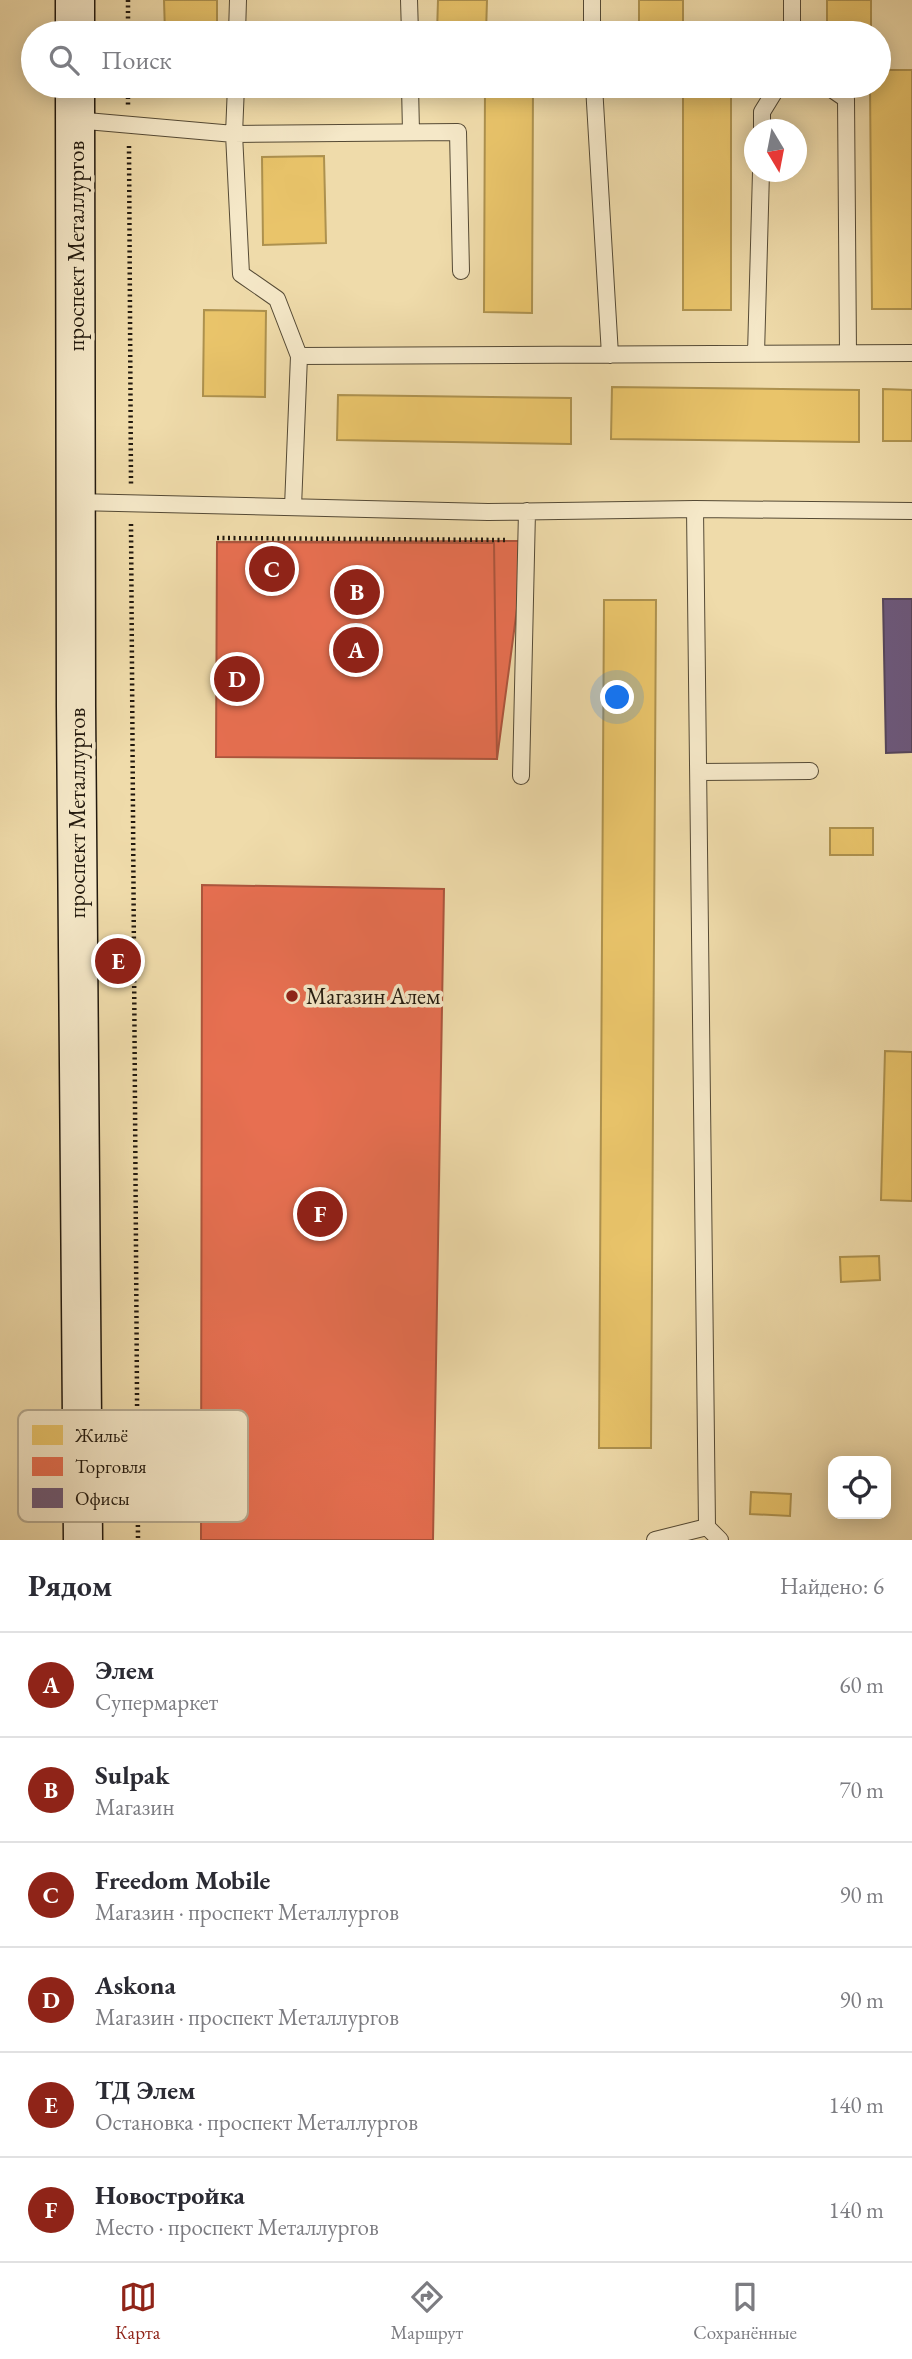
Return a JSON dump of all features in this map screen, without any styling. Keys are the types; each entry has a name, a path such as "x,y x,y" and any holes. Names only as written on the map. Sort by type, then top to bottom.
{"main road":[{"path":"75,0 75,21"},
{"name":"проспект Металлургов","path":"75,103 82,1410"},
{"name":"проспект Металлургов","path":"83,1522 83,1540"}],"lane":[{"path":"238,21 239,0"},
{"path":"409,0 410,21"},
{"path":"592,0 592,21"},
{"path":"792,0 792,21"},
{"path":"236,98 234,134 241,274 277,299 299,356 293,507"},
{"path":"410,98 411,132"},
{"path":"595,98 610,355"},
{"path":"762,119 762,112 771,98"},
{"path":"845,98 848,353"},
{"path":"75,103 129,126 234,134 458,132 461,271"},
{"path":"756,354 761,182"},
{"path":"299,356 912,353"},
{"path":"76,502 527,511 912,510"},
{"path":"695,509 707,1527 720,1540"},
{"path":"521,776 527,511"},
{"path":"699,772 810,771"},
{"path":"655,1540 707,1527"}],"path":[{"path":"128,0 128,21"},
{"path":"128,98 137,1410"},
{"path":"217,538 527,541"},
{"path":"138,1522 138,1540"}],"building: Жильё":[{"path":"164,0 217,0 217,21 165,21"},
{"path":"438,0 487,0 486,21 437,21"},
{"path":"639,0 683,0 683,21 639,21"},
{"path":"827,0 871,0 871,21 827,21"},
{"path":"891,70 912,70 912,309 872,309 870,98 891,98"},
{"path":"485,98 533,98 532,313 484,312"},
{"path":"683,98 731,98 731,310 683,310"},
{"path":"324,156 326,243 263,245 262,157"},
{"path":"204,310 266,311 265,397 203,396"},
{"path":"612,387 859,390 859,442 611,439"},
{"path":"883,389 912,390 912,441 883,441"},
{"path":"338,395 571,398 571,444 337,440"},
{"path":"604,600 656,600 651,1448 599,1448"},
{"path":"830,828 873,828 873,855 830,855"},
{"path":"885,1051 912,1052 912,1201 881,1200"},
{"path":"879,1256 880,1280 841,1282 840,1257"},
{"path":"208,1270 426,1277 421,1540 203,1540 203,1522 248,1522 248,1410 205,1410"},
{"path":"751,1492 791,1494 790,1516 750,1514"}],"building: Торговля":[{"path":"526,541 497,759 216,757 217,542"},
{"path":"217,542 494,543 497,759 216,757"},
{"path":"202,885 444,889 433,1540 201,1540 201,1522 248,1522 248,1410 201,1410"}],"building: Офисы":[{"path":"883,599 912,599 912,752 886,753"}],"place":[{"name":"Freedom Mobile","path":"272,569"},
{"name":"Sulpak","path":"357,592"},
{"name":"Элем","path":"356,650"},
{"name":"Askona","path":"237,679"},
{"name":"ТД Элем","path":"118,961"},
{"name":"Магазин Алем","path":"292,996"},
{"name":"Новостройка","path":"320,1214"}]}
